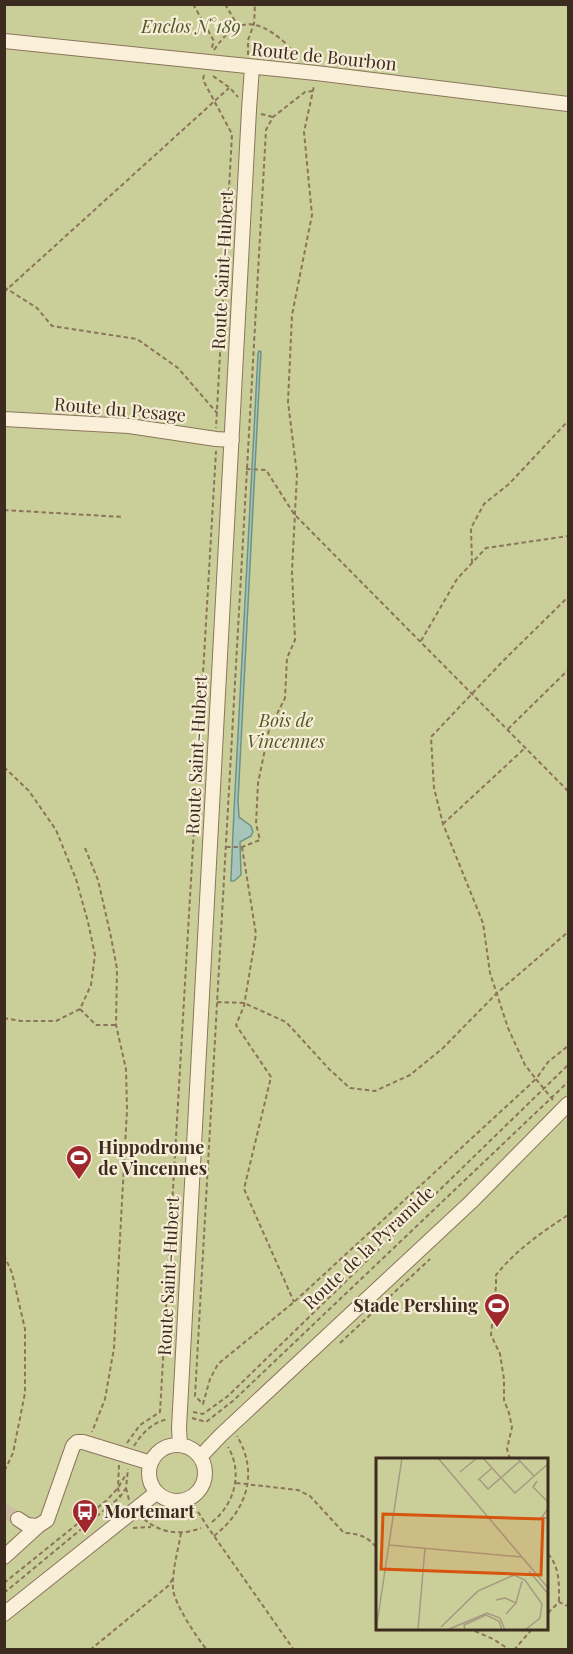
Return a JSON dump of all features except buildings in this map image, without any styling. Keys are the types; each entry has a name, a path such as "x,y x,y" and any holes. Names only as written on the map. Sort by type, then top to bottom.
{"street":[{"name":"Route de Bourbon","path":"4,41 316,73 568,104"},
{"name":"Route Saint-Hubert","path":"180,1445 179,1428 252,67"},
{"name":"Route du Pesage","path":"4,420 129,426 232,440"},
{"name":"Route de la Pyramide","path":"200,1456 471,1202 558,1102"},
{"path":"4,1557 47,1520 73,1446 77,1442 88,1443 150,1463"},
{"path":"180,1445 190,1448 200,1456 205,1470 204,1482 199,1491 190,1499 172,1502 156,1493 148,1474 150,1463 161,1450 169,1446 180,1445"},
{"path":"4,1614 156,1493"},
{"path":"18,1519 27,1525 38,1526"}],"path":[{"path":"124,1450 129,1438 140,1425 160,1412 232,134 203,80 214,41 194,4"},
{"path":"225,4 238,26"},
{"path":"252,67 248,60 248,40 254,24 255,4"},
{"path":"249,110 230,88 208,73 208,63 212,52 222,38 241,24 254,24 285,42 297,58 304,59"},
{"path":"228,847 242,847 260,840 256,824 258,783 269,730 285,698 287,658 295,640 292,571 297,474 288,402 289,370 292,315 312,215 304,132 316,73"},
{"path":"4,292 230,88"},
{"path":"313,91 305,92 273,117 266,130 228,847 195,1396 202,1404 210,1379 218,1364 294,1302 536,1079 548,1062 568,1046"},
{"path":"6,288 37,308 52,326 137,339 178,368 217,413 233,423"},
{"path":"472,563 471,528 484,504 509,484 568,421"},
{"path":"249,469 266,470 294,514 568,791"},
{"path":"4,510 123,517"},
{"path":"421,642 457,579 486,548 568,536"},
{"path":"558,1102 544,1090 525,1065 508,1028 490,973 483,922 443,824 434,788 431,737 568,597"},
{"path":"508,729 568,670"},
{"path":"443,824 525,748"},
{"path":"4,767 29,791 56,830 76,879 95,955 91,984 80,1009 56,1021 21,1021 4,1018"},
{"path":"242,847 256,934 244,1003 236,1025 271,1077 244,1189 294,1302"},
{"path":"85,848 98,880 117,969 116,1025 126,1069 127,1110 114,1348 105,1399 88,1443"},
{"path":"217,1002 244,1003 286,1022 330,1070 350,1088 375,1091 410,1075 442,1048 497,993 568,933"},
{"path":"80,1009 96,1025 116,1025"},
{"path":"191,1411 203,1414 228,1396 568,1065"},
{"name":"Route de la Pyramide","path":"187,1417 206,1422 234,1401 558,1102 568,1082"},
{"path":"510,1458 507,1449 512,1427 504,1400 504,1379 500,1354 491,1335 496,1275 504,1264 541,1233 568,1215"},
{"path":"4,1255 12,1273 25,1329 25,1393 14,1453 4,1472"},
{"path":"132,1452 147,1429 160,1421 172,1418"},
{"path":"214,1536 223,1528 245,1498 248,1484 246,1456 237,1436"},
{"path":"212,1522 229,1502 236,1483 233,1455 225,1441"},
{"path":"120,1460 118,1471 120,1497"},
{"path":"129,1462 126,1488 129,1501"},
{"path":"4,1583 107,1500 118,1488 128,1469"},
{"path":"236,1483 298,1490 310,1496 344,1533 364,1536 376,1547"},
{"path":"4,1593 120,1497 126,1488"},
{"path":"190,1499 294,1650"},
{"path":"142,1517 153,1527"},
{"path":"124,1531 153,1527 181,1533 201,1528"},
{"path":"181,1533 173,1590 176,1601 207,1650"},
{"path":"549,1555 553,1560 559,1579 560,1602"},
{"path":"90,1650 168,1586 174,1576"},
{"path":"560,1602 568,1606"},
{"path":"549,1611 560,1602"},
{"path":"470,1630 512,1650 532,1630"}],"green space":[{"name":"Bois de Vincennes","path":"4,5 568,5 568,1649 5,1649"}],"water":[{"path":"259,351 261,352 238,801 239,817 251,826 253,832 251,836 240,842 241,875 231,881 258,354"}],"tunnel":[{"path":"4,1510 18,1519"}],"place":[{"name":"Hippodrome de Vincennes","path":"79,1181"},
{"name":"Stade Pershing","path":"497,1329"},
{"name":"Mortemart","path":"85,1535"}],"park label":[{"name":"Enclos N°189","path":"191,27"}]}
